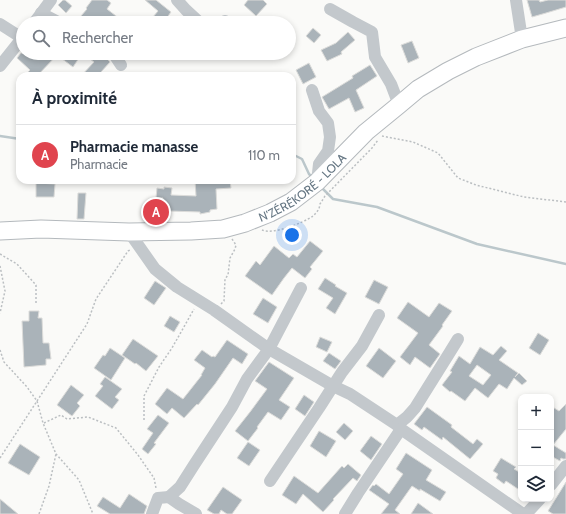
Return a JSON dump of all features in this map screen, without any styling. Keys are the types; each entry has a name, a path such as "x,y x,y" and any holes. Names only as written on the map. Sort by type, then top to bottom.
{"highway":[{"name":"N'ZÉRÉKORÉ - LOLA","path":"0,231 41,229 129,232 191,231 223,229 246,223 291,202 317,182 366,132 418,89 448,71 476,57 522,39 566,28"}],"street":[{"path":"39,16 51,0"},
{"path":"177,0 192,16"},
{"path":"516,0 522,39"},
{"path":"330,9 372,32 375,57 391,84 399,105"},
{"path":"41,13 47,16"},
{"path":"0,24 16,34"},
{"path":"0,66 16,47"},
{"path":"118,60 121,65"},
{"path":"312,90 319,111 328,123 330,136 328,151 319,164 317,182"},
{"path":"129,232 149,262 160,274 177,287 214,310 269,349 333,386 350,394 523,514"},
{"path":"152,514 163,497 180,487 232,407 247,379 269,349 301,288"},
{"path":"270,481 320,408 333,386 362,346 379,315"},
{"path":"345,514 399,427 414,408 458,339"},
{"path":"554,481 566,466"},
{"path":"163,497 196,514"},
{"path":"526,514 537,502"}],"path":[{"path":"366,132 412,142 438,153 458,178 476,185 524,197 566,202"},
{"path":"214,310 224,301 225,279 228,275 230,258 236,245 223,229"},
{"path":"0,458 87,324 96,299 128,251 140,248"},
{"path":"0,254 17,264 36,285 36,304"},
{"path":"0,266 5,291 0,313"},
{"path":"144,420 144,396 198,300"},
{"path":"0,350 4,362 27,387 37,401 43,423 56,454 79,480 93,514"},
{"path":"43,423 61,415 67,419 88,417 116,428 154,478 163,497"},
{"path":"39,514 49,486 56,454"}],"building":[{"path":"63,0 72,6 66,13 58,5"},
{"path":"92,0 107,0 111,3 107,9 116,16 81,16 87,9 86,8"},
{"path":"145,0 156,0 171,12 168,16 154,16 158,11"},
{"path":"248,0 263,0 267,4 256,16 244,5"},
{"path":"527,0 539,0 540,2 548,0 566,0 566,7 532,17"},
{"path":"313,28 321,35 314,43 306,36"},
{"path":"348,32 355,40 341,52 342,54 327,61 321,50 336,43"},
{"path":"412,41 419,58 408,63 401,45"},
{"path":"19,60 52,60 41,72 28,72 30,70"},
{"path":"64,60 78,60 73,67"},
{"path":"91,60 108,60 110,62 101,72 85,72 94,62"},
{"path":"309,63 316,77 303,84 296,70"},
{"path":"370,65 377,76 356,90 364,108 355,112 349,98 329,109 322,97 353,78 352,76"},
{"path":"36,184 55,184 54,197 36,197"},
{"path":"195,184 230,184 231,188 216,189 217,209 200,214 200,212 169,211 168,216 161,215 163,198 156,198 157,188 164,189 164,187 172,188 171,195 196,196"},
{"path":"78,193 86,193 84,219 77,219"},
{"path":"310,241 323,251 310,267 312,269 305,278 292,268 272,295 245,276 256,261 260,265 274,246 289,258 293,254 297,257"},
{"path":"325,278 347,293 335,314 326,308 333,298 318,289"},
{"path":"374,280 388,287 379,304 365,297"},
{"path":"155,281 166,288 154,305 144,298"},
{"path":"263,298 277,307 268,323 253,314"},
{"path":"408,302 429,317 439,303 452,311 429,345 440,354 430,368 415,357 410,365 400,357 418,333 397,318"},
{"path":"29,311 39,311 38,318 42,318 43,343 49,343 51,359 46,359 46,365 24,367 22,321 29,321"},
{"path":"170,316 180,322 174,332 164,326"},
{"path":"538,333 549,340 540,355 529,348"},
{"path":"320,337 332,342 327,352 316,347"},
{"path":"133,339 158,356 146,371 122,355"},
{"path":"227,340 248,354 242,364 233,358 198,405 197,404 184,418 172,408 167,414 155,404 167,388 183,399 202,375 205,368 194,360 202,350 212,357 215,357"},
{"path":"501,346 507,351 499,360 518,373 515,377 519,373 527,381 522,385 514,378 507,389 499,384 488,398 475,388 465,401 442,385 452,372 450,371 459,356 470,364 480,347 493,355","holes":["477,365 491,375 483,385 469,376"]},
{"path":"110,348 125,358 111,380 94,368"},
{"path":"379,348 396,361 383,378 366,366"},
{"path":"329,353 341,361 335,369 323,361"},
{"path":"269,362 294,378 279,400 290,407 281,420 268,412 248,441 235,431 267,389 255,381"},
{"path":"105,377 122,389 115,397 119,400 112,409 95,396 103,386 100,384"},
{"path":"71,385 84,395 77,403 80,406 72,416 57,405"},
{"path":"304,395 314,402 305,416 295,409"},
{"path":"566,404 566,429 554,444 554,408 559,411"},
{"path":"427,407 452,425 451,427 473,444 477,439 483,444 470,459 443,437 442,440 424,427 422,430 414,424"},
{"path":"158,415 169,423 154,443 156,444 148,454 142,449 153,433 147,429"},
{"path":"344,423 353,431 345,440 336,432"},
{"path":"319,431 336,441 326,457 310,446"},
{"path":"371,436 382,444 371,460 360,451"},
{"path":"248,442 260,450 249,466 237,458"},
{"path":"20,444 40,457 29,475 8,463"},
{"path":"554,446 566,453 566,459 561,458 560,461 554,458"},
{"path":"406,453 432,470 426,480 446,492 440,501 412,486 395,510 400,514 381,514 389,504 369,490 376,484 389,494 403,474 396,469"},
{"path":"501,458 516,467 514,469 518,471 518,489 506,481 504,484 496,478 498,474 493,471"},
{"path":"348,464 361,475 357,481 353,478 323,512 303,494 296,504 282,495 294,476 318,493 342,466 344,468"},
{"path":"566,482 566,514 553,514 548,511"},
{"path":"223,487 242,500 232,514 227,514 221,510 219,514 214,514 207,510"},
{"path":"129,494 147,506 144,514 110,514 97,506 103,497 120,508"},
{"path":"0,499 18,514 0,514"},
{"path":"418,503 433,514 411,514"}],"waterway":[{"path":"0,136 16,138"},
{"path":"296,156 302,159 312,177"},
{"path":"321,187 333,199 377,207 477,244 566,264"}],"place":[{"name":"Pharmacie manasse","path":"156,212"}]}
